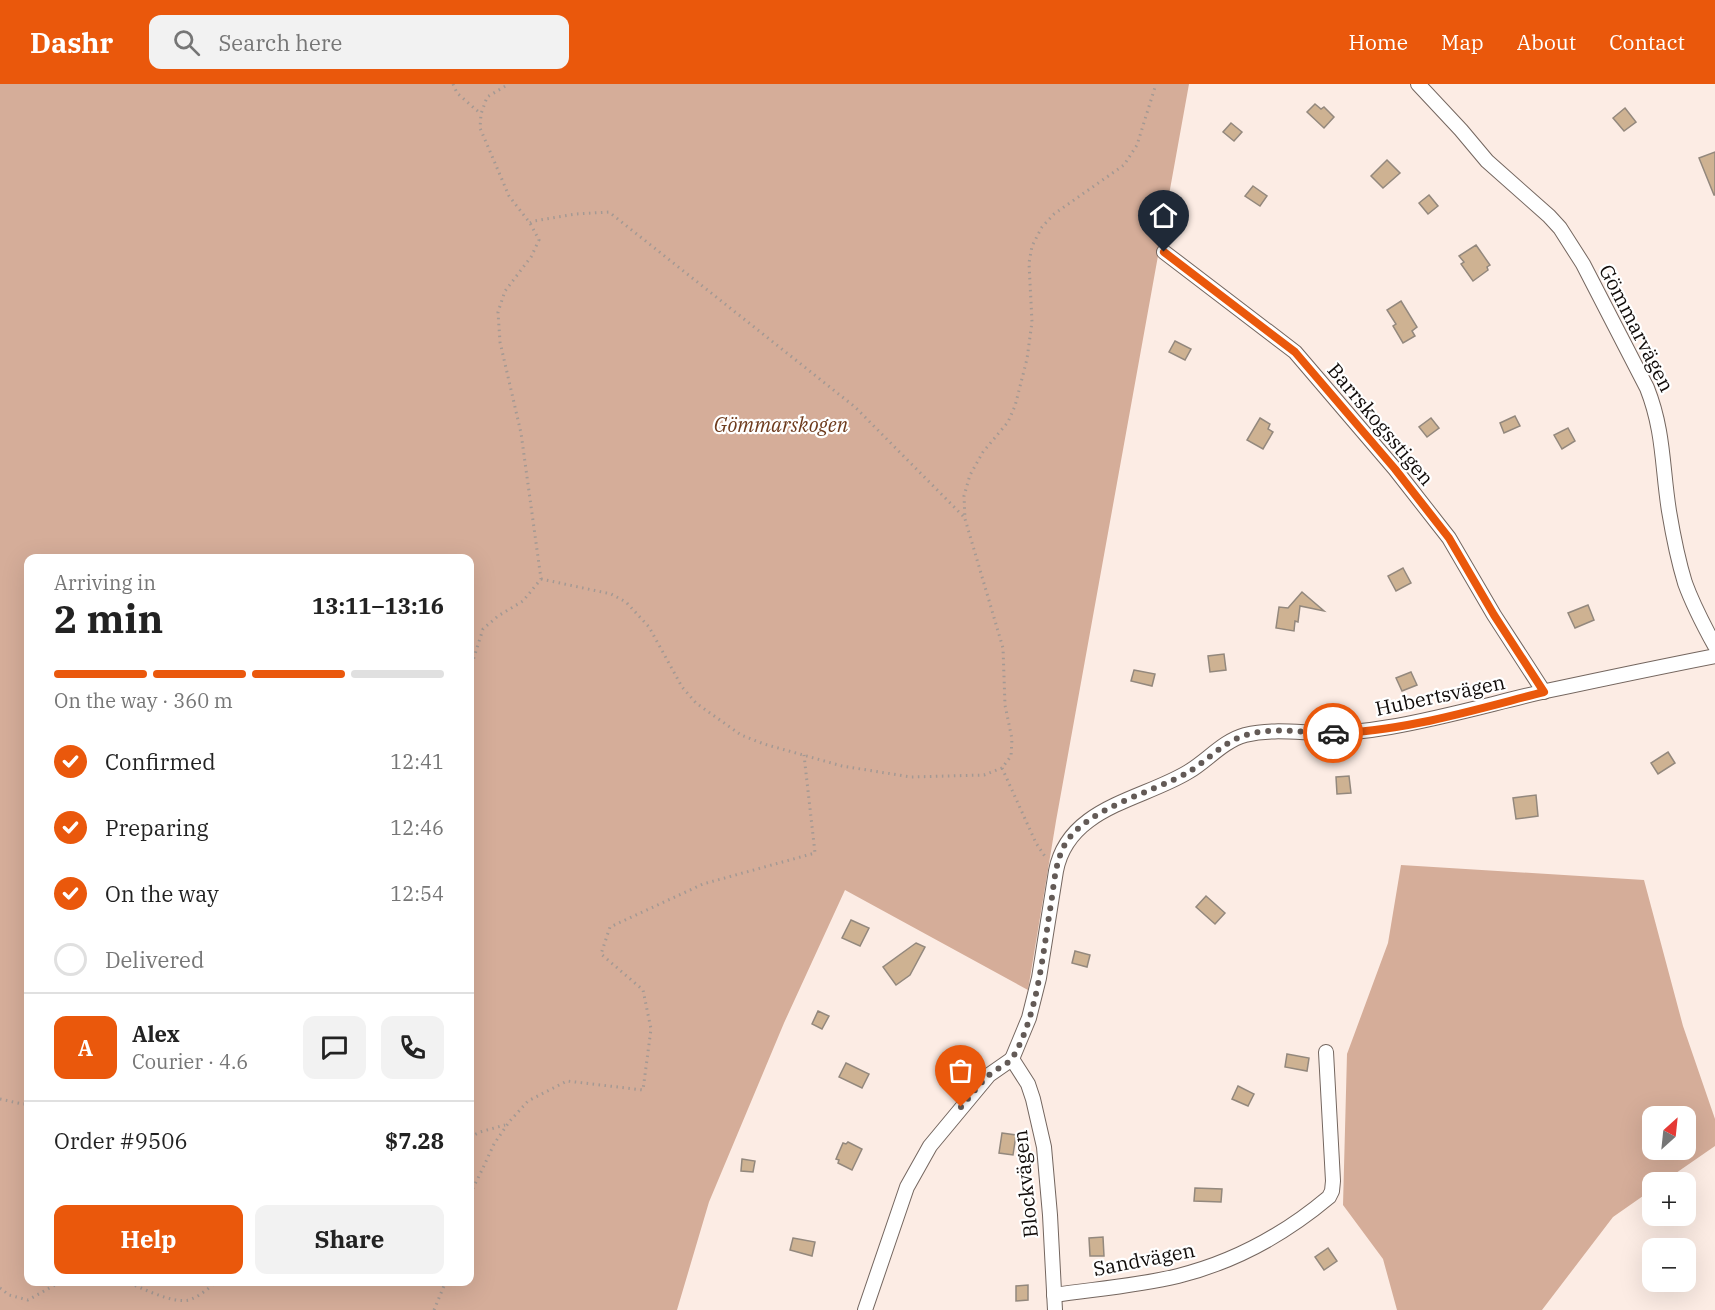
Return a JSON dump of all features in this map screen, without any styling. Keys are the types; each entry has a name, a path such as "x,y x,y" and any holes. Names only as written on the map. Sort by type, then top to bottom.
{"street":[{"name":"Gömmarvägen","path":"1418,84 1487,161 1549,216 1560,228 1583,264 1647,388 1655,409 1662,443 1669,510 1684,581 1702,623 1715,646"},
{"name":"Barrskogsstigen","path":"1164,252 1295,352 1395,469 1449,538 1494,615 1544,692"},
{"name":"Hubertsvägen","path":"1012,1059 1033,1003 1039,978 1060,855 1072,834 1102,812 1189,772 1221,748 1242,736 1279,730 1338,733 1388,728 1451,716 1544,692 1715,656"},
{"name":"Sandvägen","path":"1054,1295 1178,1276 1238,1256 1274,1236 1329,1197 1333,1181 1326,1052"},
{"name":"Blockvägen","path":"1012,1059 1028,1084 1044,1148 1050,1204 1055,1310"},
{"path":"865,1310 907,1187 930,1146 989,1075 1012,1059"}],"path":[{"path":"453,84 457,93 481,114"},
{"path":"474,657 483,629 498,616 523,601 542,579 521,433 500,342 498,312 506,291 531,258 538,240 530,223 509,196 480,128 481,114 487,97 509,84"},
{"path":"542,579 583,586 611,594 626,602 649,627 682,687 696,703 741,735 842,766 911,777 984,776 1002,768 1011,756 1012,739 1005,705 1003,648 965,519 964,496 970,475 983,452 1008,422 1015,406 1027,359 1032,322 1029,263 1032,246 1042,227 1054,214 1124,165 1137,145 1156,84"},
{"path":"530,223 576,214 609,212 855,407 965,519"},
{"path":"474,1187 494,1144 528,1101 567,1081 643,1090 651,1029 643,990 601,954 610,927 703,884 814,853 804,755"},
{"path":"1002,768 1036,843 1056,871"},
{"path":"0,1099 24,1104"},
{"path":"474,1135 507,1125"},
{"path":"0,1288 9,1295 28,1300 53,1286"},
{"path":"137,1286 173,1300 187,1300 201,1294 211,1286"},
{"path":"434,1310 444,1286"}],"green space":[{"name":"Gömmarskogen","path":"0,84 1189,84 1056,821 1028,990 845,890 784,1023 709,1202 677,1310 0,1310"},
{"path":"1401,865 1644,880 1683,1026 1715,1119 1715,1146 1696,1159 1696,1106 1642,1106 1642,1160 1695,1160 1677,1172 1642,1172 1642,1197 1613,1217 1542,1310 1397,1310 1383,1259 1343,1205 1347,1054 1388,943"}],"building":[{"path":"1315,104 1321,109 1324,107 1334,117 1324,128 1307,112"},
{"path":"1625,108 1636,122 1624,131 1613,118"},
{"path":"1231,123 1242,132 1234,141 1223,132"},
{"path":"1715,152 1715,195 1714,195 1699,158"},
{"path":"1387,160 1400,173 1383,188 1371,176"},
{"path":"1253,186 1267,196 1260,206 1245,196"},
{"path":"1429,195 1438,206 1428,214 1419,203"},
{"path":"1476,245 1490,265 1487,267 1488,270 1473,281 1461,264 1464,262 1459,256"},
{"path":"1401,301 1417,327 1412,331 1415,336 1403,343 1393,326 1396,324 1387,310"},
{"path":"1175,341 1191,349 1185,360 1169,352"},
{"path":"1515,416 1520,426 1504,433 1500,423"},
{"path":"1260,418 1270,424 1268,429 1273,432 1263,449 1247,440"},
{"path":"1431,418 1439,428 1427,437 1419,427"},
{"path":"1568,428 1575,441 1562,449 1554,435"},
{"path":"1403,568 1411,583 1396,591 1388,576"},
{"path":"1302,592 1324,611 1300,606 1294,631 1276,628 1279,607 1288,608"},
{"path":"1588,605 1594,620 1575,628 1568,613"},
{"path":"1224,654 1226,670 1210,672 1208,656"},
{"path":"1134,670 1155,674 1152,686 1131,681"},
{"path":"1411,672 1417,685 1402,691 1396,678"},
{"path":"1668,752 1675,763 1658,774 1651,763"},
{"path":"1349,776 1351,793 1337,794 1336,777"},
{"path":"1536,795 1538,816 1516,819 1513,798"},
{"path":"1206,896 1225,913 1215,924 1196,907"},
{"path":"851,920 869,928 860,946 842,938"},
{"path":"916,943 925,947 910,975 896,985 883,967"},
{"path":"1075,951 1090,955 1087,967 1072,963"},
{"path":"818,1011 829,1016 822,1029 812,1024"},
{"path":"1287,1054 1309,1058 1307,1071 1285,1067"},
{"path":"846,1063 869,1074 862,1088 839,1077"},
{"path":"1238,1086 1254,1094 1248,1106 1232,1099"},
{"path":"1002,1133 1016,1135 1013,1155 999,1153"},
{"path":"848,1142 862,1149 852,1170 838,1163 839,1160 836,1159 843,1143"},
{"path":"742,1159 755,1161 753,1172 741,1171"},
{"path":"1195,1188 1222,1189 1221,1202 1194,1201"},
{"path":"1103,1237 1104,1256 1090,1256 1089,1238"},
{"path":"793,1238 815,1242 812,1256 790,1250"},
{"path":"1328,1248 1337,1261 1324,1270 1315,1257"},
{"path":"1028,1285 1028,1300 1016,1301 1016,1286"}],"way so far":[{"path":"961,1107 989,1075 1012,1059 1022,1036 1039,978 1057,865 1065,844 1072,834 1102,812 1189,772 1221,748 1242,736 1279,730 1333,733"}],"route":[{"path":"1164,252 1295,352 1395,469 1449,538 1494,615 1544,692 1451,716 1388,728 1333,733"}]}
